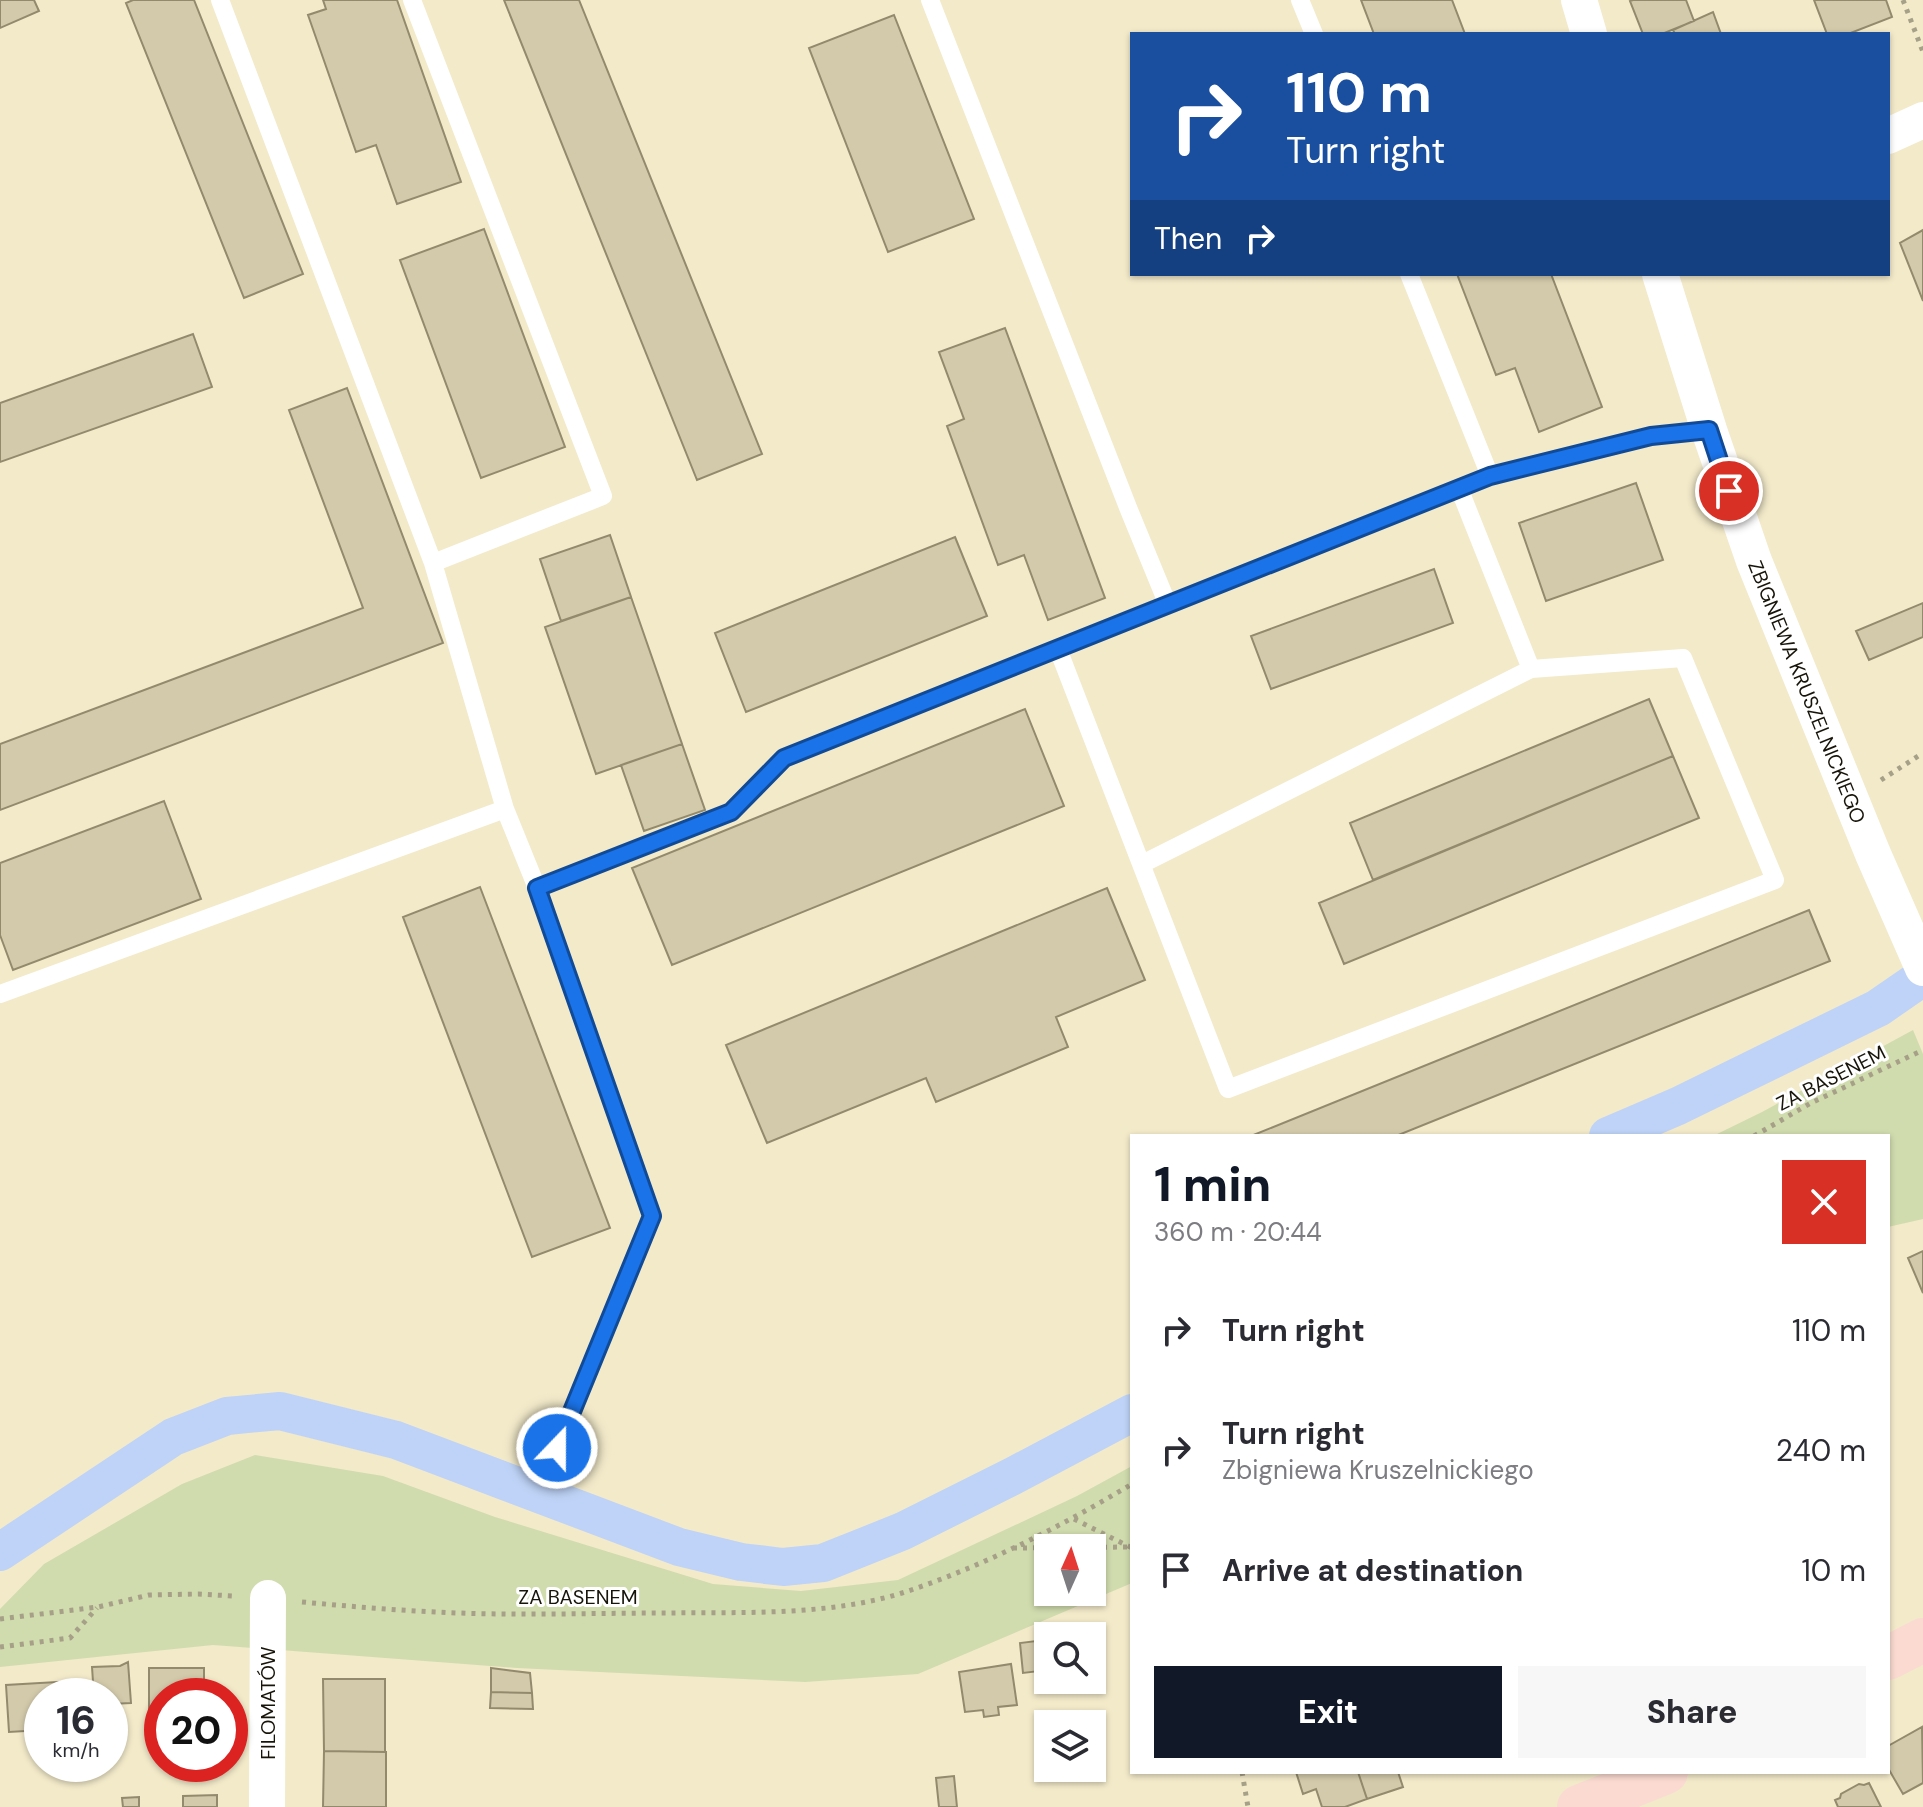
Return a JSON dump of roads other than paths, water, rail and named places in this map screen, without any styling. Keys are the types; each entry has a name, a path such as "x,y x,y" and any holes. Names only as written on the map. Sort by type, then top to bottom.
{"main road":[{"path":"1890,1657 1923,1640"},
{"path":"1579,1807 1661,1774"}],"street":[{"path":"1579,0 1588,32"},
{"path":"1890,135 1923,120"},
{"name":"ZBIGNIEWA KRUSZELNICKIEGO","path":"1661,276 1754,561 1916,952"},
{"name":"FILOMATÓW","path":"267,1807 268,1598"}],"lane":[{"path":"220,0 433,563 505,809 537,888 652,1216 546,1478"},
{"path":"412,0 603,496 433,563"},
{"path":"930,0 1168,605"},
{"path":"1300,0 1313,32"},
{"path":"1410,276 1490,476"},
{"path":"537,888 731,812 784,758 1459,488 1490,476 1651,436 1709,430"},
{"path":"1459,488 1531,669"},
{"path":"1058,649 1228,1089 1775,880 1683,658 1531,669 1142,864"},
{"path":"0,994 505,809"}],"waterway":[{"path":"1613,1134 1678,1106 1878,1008 1923,977"},
{"path":"0,1552 173,1437 227,1416 280,1411 396,1440 679,1547 741,1562 783,1567 823,1563 903,1531 1130,1414"}]}
